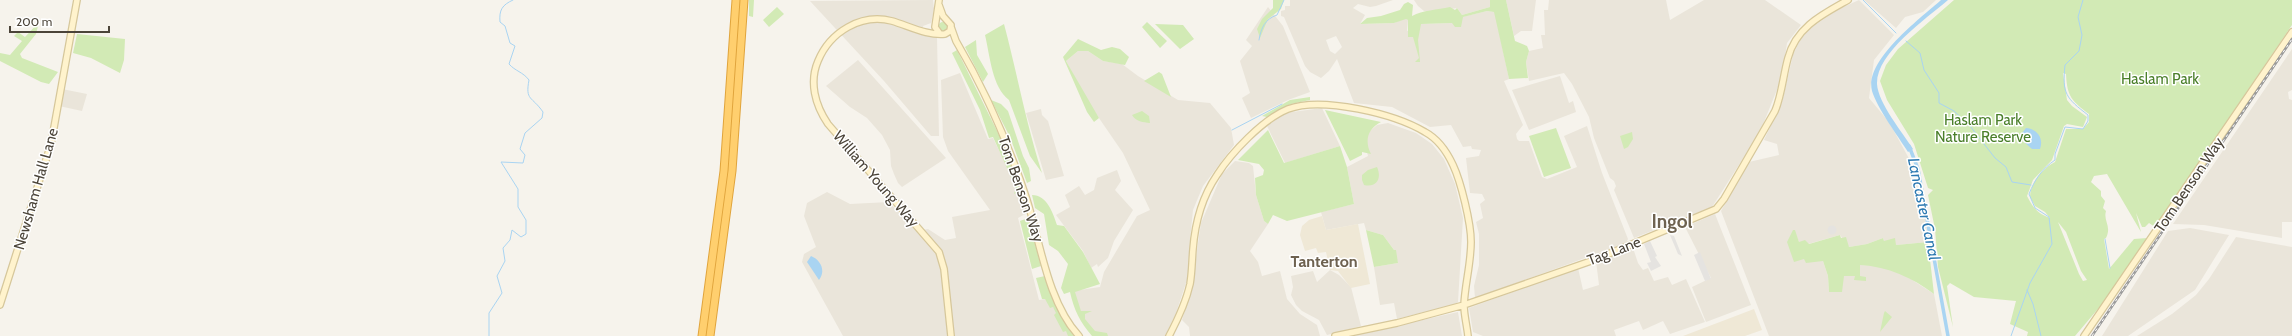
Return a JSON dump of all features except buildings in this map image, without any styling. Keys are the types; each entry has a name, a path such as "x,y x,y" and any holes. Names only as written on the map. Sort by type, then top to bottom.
{"highway":[{"path":"702,336 723,178 736,0"},
{"path":"710,336 732,171 744,0"}],"main road":[{"name":"Newsham Hall Lane","path":"0,304 51,144 77,0"},
{"name":"Tag Lane","path":"1335,336 1397,323 1464,305 1594,260 1716,209 1724,200 1775,111 1792,48 1810,24 1826,12 1848,0"},
{"path":"923,30 943,34 950,31 951,26 945,19 939,2"},
{"path":"939,2 936,31 957,42"},
{"path":"923,30 936,25 940,20 945,19"},
{"name":"William Young Way","path":"923,30 890,21 875,20 863,21 843,29 826,47 816,65 813,82 816,101 828,124 938,251 944,269 951,336"},
{"name":"Tom Benson Way","path":"951,26 957,42 1006,142 1026,199 1055,297 1066,319 1079,336"},
{"name":"Tom Benson Way","path":"2084,336 2148,245 2292,32"},
{"path":"1169,336 1186,300 1190,282 1195,230 1202,203 1212,183 1227,160 1264,125 1282,112 1306,104 1330,104 1384,116 1426,133 1445,150 1456,173 1471,241 1464,305 1468,336"}],"shaded area":[{"path":"933,0 934,9 931,23 923,26 924,35 937,37 939,136 931,136 884,81 810,1"},
{"path":"1290,0 1393,0 1370,7 1358,4 1353,8 1365,15 1360,24 1394,23 1405,18 1408,20 1407,31 1421,24 1452,23 1462,17 1487,11 1495,12 1509,79 1504,81 1523,125 1516,134 1517,139 1519,141 1529,141 1542,177 1547,179 1577,167 1564,136 1587,126 1602,173 1628,239 1626,243 1475,298 1474,286 1479,265 1479,234 1476,222 1483,218 1480,204 1485,200 1482,194 1470,193 1466,158 1479,156 1481,150 1472,149 1471,146 1463,147 1451,125 1430,127 1392,107 1354,103 1337,59 1329,71 1321,78 1310,72 1305,66 1284,17 1281,16 1281,11 1285,10 1285,6 1290,6","holes":["1336,36 1342,47 1335,54 1330,51 1326,40"]},
{"path":"1414,0 1490,0 1490,7 1462,15 1457,8 1433,12 1424,11"},
{"path":"1506,0 1536,0 1532,31 1521,31 1514,36"},
{"path":"1549,0 1666,0 1670,20 1704,0 1765,0 1801,25 1787,43 1782,77 1760,132 1712,207 1634,238 1614,190 1616,186 1614,181 1610,178 1594,138 1589,117 1572,84 1564,73 1529,81 1526,62 1529,51 1543,48 1541,35 1545,35 1544,10 1548,10"},
{"path":"1859,0 1894,35 1874,60 1869,98 1889,122 1912,164 1925,216 1928,242 1896,245 1884,241 1883,238 1867,244 1849,247 1840,235 1808,244 1799,242 1794,230 1804,258 1823,261 1828,276 1829,292 1844,276 1860,276 1860,265 1879,266 1903,274 1934,294 1942,336 1769,336 1721,211 1749,162 1779,155 1777,144 1764,140 1782,102 1793,55 1800,40 1809,29 1839,9"},
{"path":"1864,0 1936,0 1923,12 1905,17 1896,28"},
{"path":"1268,7 1283,26 1310,92 1288,100 1251,118 1242,98 1250,93 1240,61 1252,46 1246,40"},
{"path":"2292,49 2292,90 2288,92 2289,99 2292,100 2292,222 2282,222 2282,238 2204,225 2173,224"},
{"path":"1078,51 1088,51 1103,61 1122,64 1138,76 1178,100 1210,103 1231,128 1234,145 1203,186 1193,210 1189,274 1176,313 1165,336 1106,336 1093,333 1083,317 1073,291 1100,287 1104,272 1137,216 1150,210 1123,153 1090,105 1066,61"},
{"path":"858,60 946,158 902,187 898,183 894,174 891,166 890,150 882,135 867,118 850,107 826,86"},
{"path":"960,73 988,139 993,138 1022,198 1027,213 1018,218 1039,300 1045,299 1057,311 1071,336 843,336 802,262 804,254 816,247 804,216 807,203 827,192 850,204 889,202 916,231 928,229 945,240 956,238 952,217 990,210 948,151 943,137 941,80"},
{"path":"1560,76 1569,103 1573,101 1576,112 1529,130 1512,90"},
{"path":"62,89 87,94 82,111 59,106"},
{"path":"1322,108 1340,146 1285,163 1267,126 1285,113"},
{"path":"1041,109 1042,115 1048,121 1064,176 1046,180 1026,113"},
{"path":"1388,123 1416,133 1432,144 1444,159 1455,184 1463,218 1458,302 1456,304 1397,319 1394,303 1380,305 1374,267 1398,263 1394,250 1383,235 1366,230 1364,223 1326,230 1321,212 1354,204 1347,167 1368,156 1363,137 1377,125"},
{"path":"1235,161 1249,163 1253,166 1256,195 1264,221 1268,224 1250,251 1258,262 1262,276 1280,271 1287,299 1300,314 1317,325 1320,336 1190,336 1189,327 1182,320 1191,291 1201,223 1222,174"},
{"path":"1117,170 1121,181 1115,190 1133,210 1114,241 1108,258 1098,267 1097,264 1091,268 1083,251 1056,215 1070,207 1065,195 1079,186 1085,195 1094,190 1097,178"},
{"path":"1715,214 1751,305 1706,322 1692,287 1711,278 1685,227"},
{"path":"1322,216 1326,230 1358,224 1370,284 1351,288 1338,271 1330,270 1326,252 1318,253 1316,248 1305,251 1300,235 1302,226 1309,220"},
{"path":"1832,225 1837,230 1832,235 1827,230"},
{"path":"2190,228 2229,235 2195,290 2128,336 2102,336 2168,231"},
{"path":"1670,235 1674,236 1682,256 1678,254"},
{"path":"2236,237 2292,247 2292,336 2137,336 2172,314 2196,295 2209,279"},
{"path":"1650,241 1657,256 1655,257 1661,266 1651,271 1647,263 1651,262 1644,244"},
{"path":"1633,248 1638,263 1643,270 1648,268 1654,281 1668,277 1672,285 1686,279 1705,322 1670,334 1663,321 1643,330 1639,321 1614,330 1616,336 1483,336 1473,332 1469,308 1578,268 1583,290 1599,285 1596,261"},
{"path":"1700,252 1711,279 1705,281 1694,255"},
{"path":"1330,270 1339,275 1351,287 1361,326 1327,335 1319,320 1302,311 1296,305 1291,295 1293,287 1291,276 1313,271 1317,282"},
{"path":"1754,309 1762,330 1745,336 1683,336"},
{"path":"1458,312 1462,336 1351,336"}],"green space":[{"path":"749,0 754,0 753,17 749,16"},
{"path":"1273,0 1284,0 1281,9 1268,19 1260,38 1257,29 1262,19 1273,8"},
{"path":"1490,0 1506,0 1515,41 1527,46 1529,51 1526,62 1528,78 1509,79 1494,12 1487,11 1463,17 1461,27 1455,27 1452,23 1421,24 1418,40 1420,62 1415,62 1419,58 1413,37 1408,37 1408,20 1406,19 1394,23 1360,24 1367,18 1381,16 1400,10 1404,4 1408,2 1413,5 1412,16 1425,11 1450,7 1455,10 1457,8 1462,15 1490,7"},
{"path":"1954,0 2292,0 2292,25 2155,227 2149,223 2145,227 2142,227 2136,213 2141,232 2107,174 2094,176 2091,182 2101,191 2101,196 2105,201 2103,208 2106,211 2105,215 2108,234 2104,239 2109,269 2134,239 2147,238 2108,297 2075,336 2027,336 2028,332 2010,324 2016,301 1974,297 1950,283 1947,286 1953,327 1938,267 1935,229 1928,195 1933,190 1928,188 1914,144 1887,100 1880,81 1886,65 1898,49","holes":["2063,73 2066,74 2069,93 2078,106 2089,114 2089,122 2083,129 2066,129 2055,162 2038,176 2032,186 2030,197 2035,206 2045,212 2050,218 2042,215 2036,210 2027,196 2033,180 2052,160 2064,126 2067,124 2083,127 2087,117 2072,106 2067,100","2058,222 2066,232 2081,271 2087,280 2083,281 2079,274"]},
{"path":"777,7 784,14 769,27 763,20"},
{"path":"39,22 36,34 20,54 22,58 58,72 49,84 41,82 0,61 0,53 10,55 22,41 14,36 18,32 25,37"},
{"path":"941,22 945,22 947,23 947,31 941,32 938,29 938,25"},
{"path":"1147,22 1167,41 1160,48 1142,27"},
{"path":"1004,24 1031,136 1042,173 1030,156 1009,100 999,87 992,70 985,35"},
{"path":"1155,24 1183,25 1194,39 1180,49"},
{"path":"77,34 125,39 124,60 120,73 91,58 73,53"},
{"path":"1078,39 1101,50 1112,47 1120,49 1129,57 1125,65 1103,61 1088,51 1078,51 1066,61 1099,118 1094,122 1087,112 1063,57"},
{"path":"976,40 977,55 988,74 983,82 965,47"},
{"path":"957,50 1003,143 1020,191 1014,194 1016,188 993,137 989,138 980,110 952,53"},
{"path":"1159,72 1162,74 1171,97 1144,81"},
{"path":"1310,97 1310,100 1291,104 1267,117 1262,116 1290,100"},
{"path":"991,100 1001,104 1008,111 1023,156 1029,168 1031,181 1027,183 1010,137"},
{"path":"1325,110 1381,122 1373,128 1368,135 1368,144 1371,154 1362,152 1362,155 1350,161"},
{"path":"1142,111 1149,116 1150,123 1142,122 1132,115"},
{"path":"1556,128 1571,168 1544,177 1529,136"},
{"path":"1268,130 1284,163 1340,146 1347,167 1354,204 1287,221 1273,215 1268,224 1264,221 1256,195 1255,178 1263,175 1264,170 1259,164 1238,160"},
{"path":"1632,132 1633,139 1628,147 1624,149 1620,136"},
{"path":"1377,167 1379,178 1375,184 1368,186 1364,185 1362,175 1368,170"},
{"path":"1032,195 1042,198 1045,201 1051,210 1057,225 1064,226 1083,252 1100,284 1075,292 1081,311 1092,311 1085,314 1085,319 1095,331 1107,333 1108,336 1092,336 1078,316 1070,292 1064,294 1061,288 1068,264 1058,251 1049,245 1044,214 1035,208"},
{"path":"1028,218 1041,266 1032,269 1020,221"},
{"path":"1366,230 1383,235 1394,250 1396,250 1398,263 1374,267"},
{"path":"1793,230 1795,230 1799,242 1805,240 1809,244 1840,235 1841,238 1846,237 1849,247 1867,244 1883,238 1884,241 1895,238 1896,245 1928,242 1934,294 1899,274 1881,268 1860,265 1860,276 1866,277 1866,281 1854,280 1855,276 1844,276 1842,292 1829,292 1828,276 1823,261 1806,263 1804,259 1794,262 1787,242"},
{"path":"1045,276 1061,316 1074,336 1068,336 1066,331 1063,332 1054,315 1056,313 1053,307 1050,308 1045,299 1042,299 1036,278"},
{"path":"1885,311 1892,317 1880,332 1884,313"}],"water":[{"path":"1941,0 1948,0 1893,49 1879,72 1877,84 1878,92 1886,109 1913,149 1908,152 1878,105 1872,91 1872,79 1877,66 1885,53 1908,29"},
{"path":"2026,128 2033,130 2039,135 2041,141 2040,149 2032,149 2023,141 2022,133"},
{"path":"811,256 820,263 821,266 822,273 819,280 807,262"}],"waterway":[{"path":"489,336 489,313 502,293 497,276 505,261 503,248 510,240 512,230 521,237 526,234 526,220 518,207 518,189 501,162 523,163 525,155 520,149 525,133 542,118 543,112 530,98 528,92 529,80 509,64 515,46 510,43 505,26 500,22 500,18 502,8 513,0"},
{"path":"1259,40 1264,24 1269,19 1277,15 1284,0"},
{"path":"1863,0 1896,33"},
{"path":"2011,336 2030,283 2052,244 2049,217 2035,208 2029,194 2039,175 2055,160 2055,154 2065,127 2083,129 2088,121 2088,115 2070,99 2064,83 2065,65 2079,51 2082,35 2078,17 2083,0"},
{"path":"1906,41 1920,53 1924,70 1939,93 1939,103 1954,111 1970,126 1995,158 2006,167 2012,182 2031,185"},
{"path":"1232,130 1282,104"},
{"name":"Lancaster Canal","path":"1909,146 1918,169 1948,336"},
{"path":"2105,239 2110,268"},
{"path":"2027,290 2033,304 2041,336"}],"railway":[{"path":"2092,336 2292,39"}],"district":[{"name":"Ingol","path":"1672,221"},
{"name":"Tanterton","path":"1324,261"}],"park label":[{"name":"Haslam Park","path":"2160,79"},
{"name":"Haslam Park Nature Reserve","path":"1983,128"}]}
